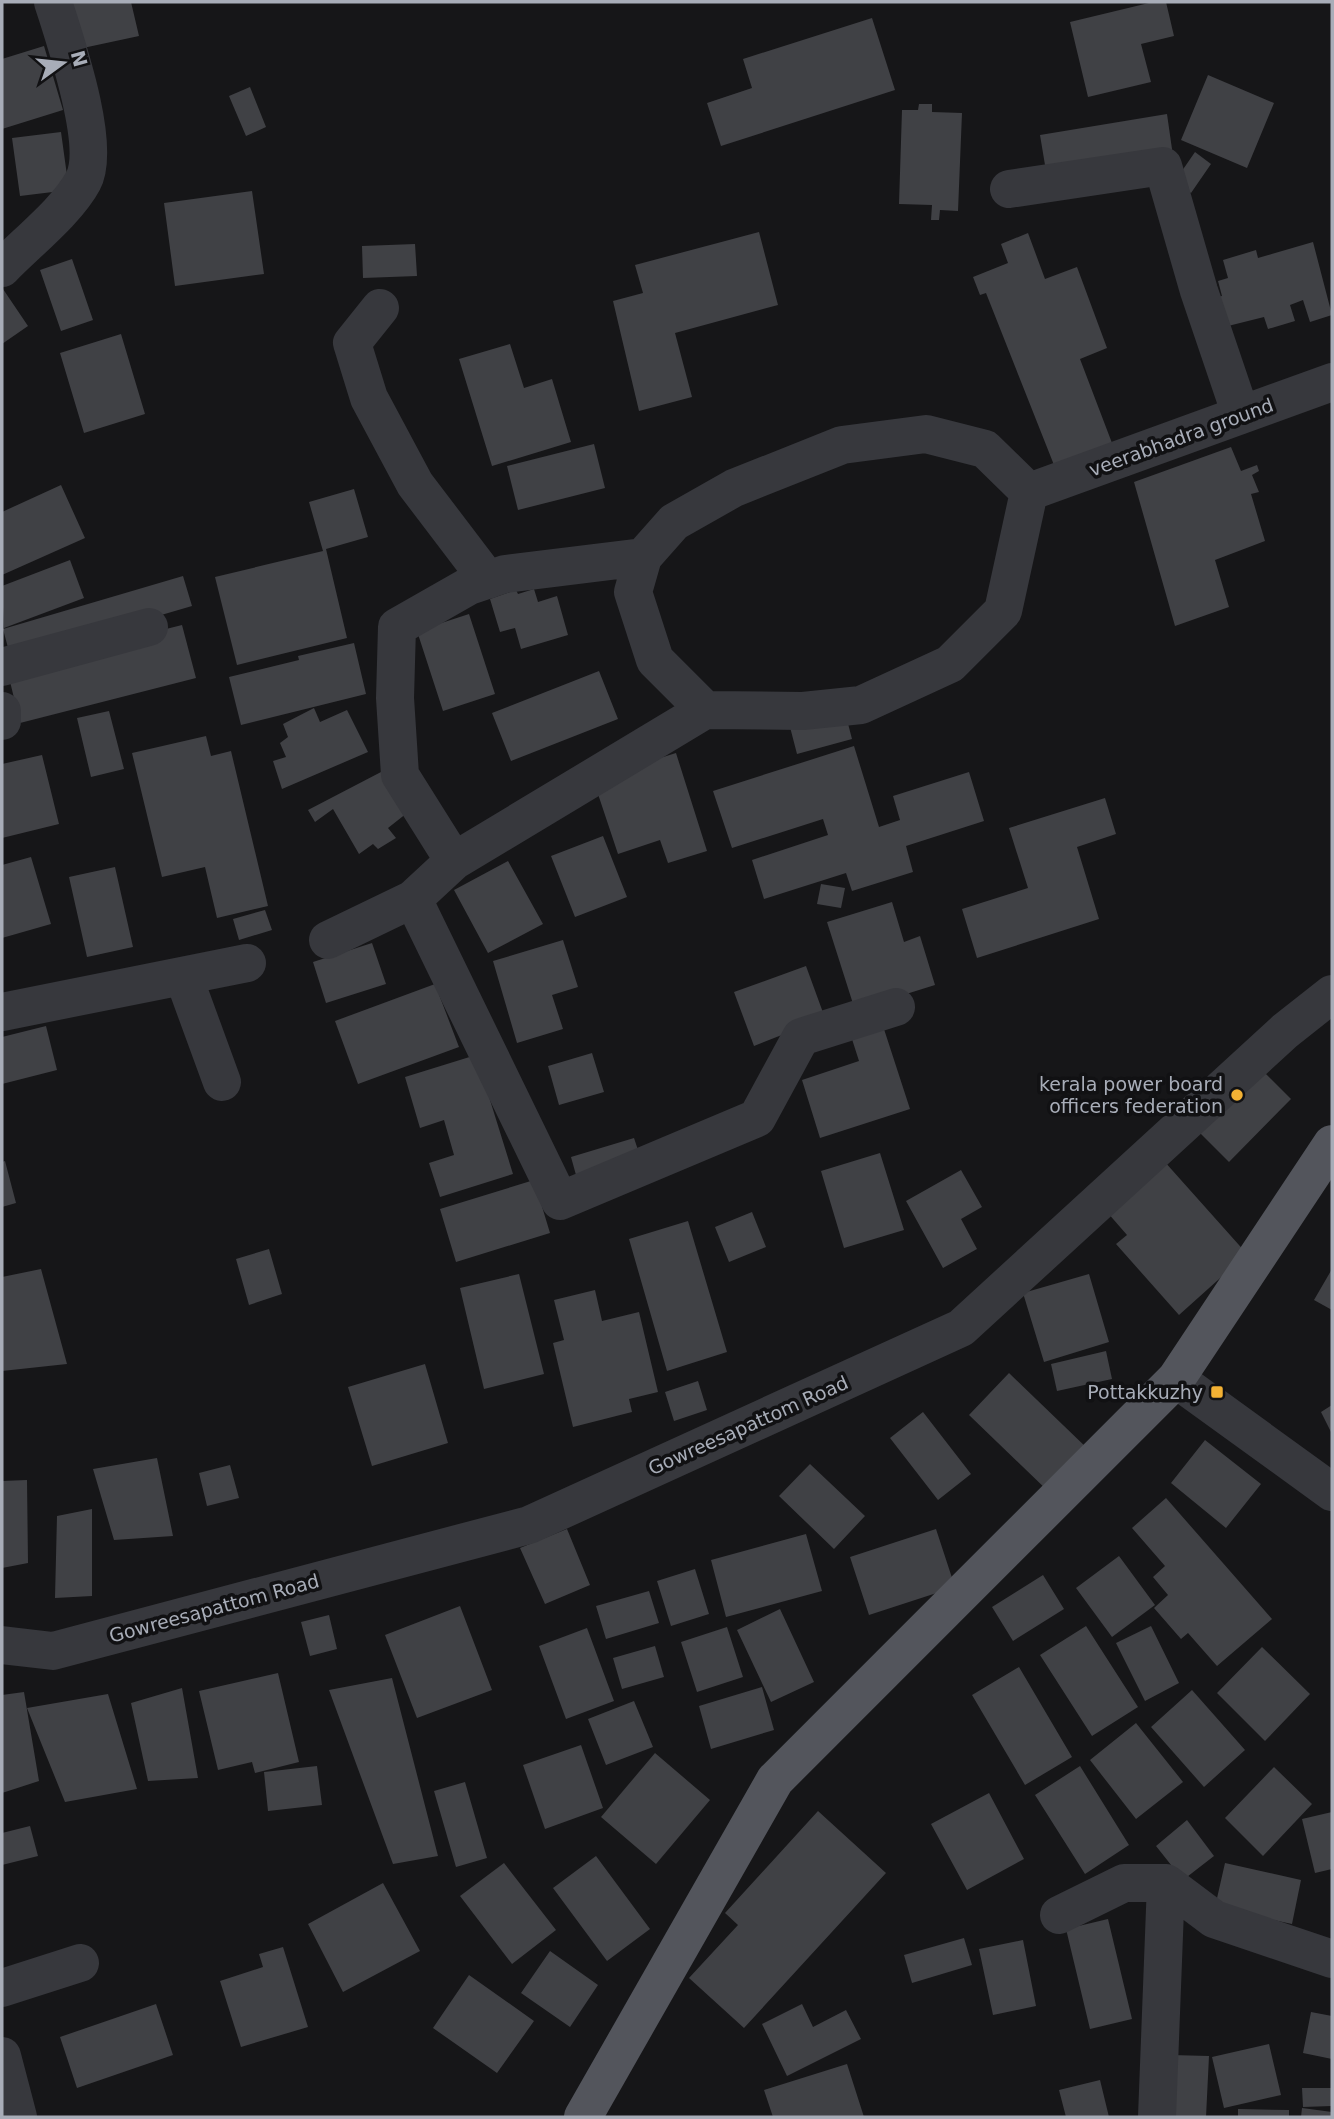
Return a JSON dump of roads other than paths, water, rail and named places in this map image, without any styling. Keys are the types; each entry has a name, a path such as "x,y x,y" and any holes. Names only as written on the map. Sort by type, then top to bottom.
{"main road":[{"path":"583,2117 775,1780 1176,1379 1332,1144"}],"street":[{"path":"2,268 84,180 90,153 78,85 53,2"},
{"path":"1009,189 1163,166 1199,291 1241,415"},
{"path":"380,308 352,344 369,398 415,484 488,580"},
{"name":"veerabhadra ground","path":"1029,492 1332,382"},
{"path":"328,940 413,900 454,861 705,710 803,711 860,705 950,664 1003,611 1029,492 985,449 926,434 842,445 734,488 674,522 643,556 633,592 655,660 705,710"},
{"path":"454,861 400,775 395,698 397,627 468,586 488,580 518,572 643,556"},
{"path":"2,667 149,627"},
{"path":"2,711 2,721"},
{"path":"413,900 561,1201 757,1118 801,1037 896,1007"},
{"path":"2,1012 184,978 247,963"},
{"path":"184,978 222,1082"},
{"name":"Gowreesapattom Road","path":"2,1644 52,1651 529,1525 961,1328 1265,1049 1332,993"},
{"path":"1176,1379 1332,1492"},
{"path":"1059,1915 1124,1883 1166,1883 1214,1919 1332,1959"},
{"path":"1157,2117 1166,1883"},
{"path":"2,1988 80,1963"},
{"path":"2,2056 18,2117"}],"place":[{"name":"kerala power board officers federation","path":"1237,1095"},
{"name":"Pottakkuzhy","path":"1217,1392"}]}
